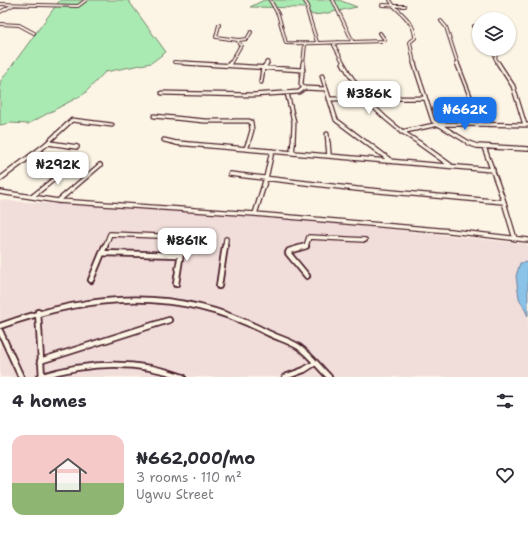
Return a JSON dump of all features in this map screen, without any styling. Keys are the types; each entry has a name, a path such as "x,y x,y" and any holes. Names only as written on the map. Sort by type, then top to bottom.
{"street":[{"path":"1,4 78,6 86,0"},
{"path":"270,0 278,14 286,43 305,44 317,42 384,41 385,40 380,33"},
{"path":"304,0 308,6 307,10 317,42"},
{"path":"333,0 343,19 352,40 351,42"},
{"path":"390,0 409,21 415,35 415,38 410,42 425,98 433,121 468,143 484,147 528,149"},
{"path":"1,4 4,9"},
{"path":"0,12 14,5"},
{"path":"382,5 406,6"},
{"path":"441,21 446,27 453,51 480,124"},
{"path":"0,24 19,25 34,33"},
{"path":"219,24 216,37 247,40 251,32"},
{"path":"229,65 241,45 239,44 238,40"},
{"path":"338,42 334,45 363,98 383,118 401,132 450,165"},
{"path":"304,88 301,84 305,44"},
{"path":"401,132 438,124 526,125 513,86 495,58 496,56"},
{"path":"174,62 303,70"},
{"path":"261,82 267,62"},
{"path":"322,76 336,120 392,162"},
{"path":"162,93 252,96 299,92 304,88 326,89"},
{"path":"287,92 294,122 292,153"},
{"path":"329,99 425,98"},
{"path":"154,116 205,121 249,121 251,122 252,130 246,149"},
{"path":"0,179 48,143 72,120 112,125"},
{"path":"327,134 329,155"},
{"path":"164,140 185,145 329,155 392,162 450,165 493,170"},
{"path":"48,143 77,147"},
{"path":"484,147 504,202 515,239"},
{"path":"255,214 272,152"},
{"path":"33,196 73,164"},
{"path":"58,200 100,165"},
{"path":"230,174 504,202"},
{"path":"0,192 119,206 255,214 450,231 528,240"},
{"path":"91,280 110,234 183,237 176,284"},
{"path":"307,276 288,253 289,251 306,246 309,237 366,240"},
{"path":"219,286 226,239"},
{"path":"102,253 180,255"},
{"path":"0,326 38,312 71,304 137,299 190,304 226,313 261,328 282,340 294,344 329,377"},
{"path":"38,312 41,325 39,352 41,377 72,368 98,365 148,366 183,377"},
{"path":"40,361 169,320"},
{"path":"0,331 21,377"},
{"path":"285,377 304,370 315,363"}],"shaded area":[{"path":"0,200 55,204 61,202 290,216 376,228 528,244 528,377 0,377"}],"green space":[{"path":"60,0 128,0 166,52 151,63 105,72 84,94 28,124 11,123 0,125 0,82"},
{"path":"264,0 339,0 357,7 312,15 306,8 250,7"}],"water":[{"path":"528,262 528,316 519,298 516,276 520,263"}]}
